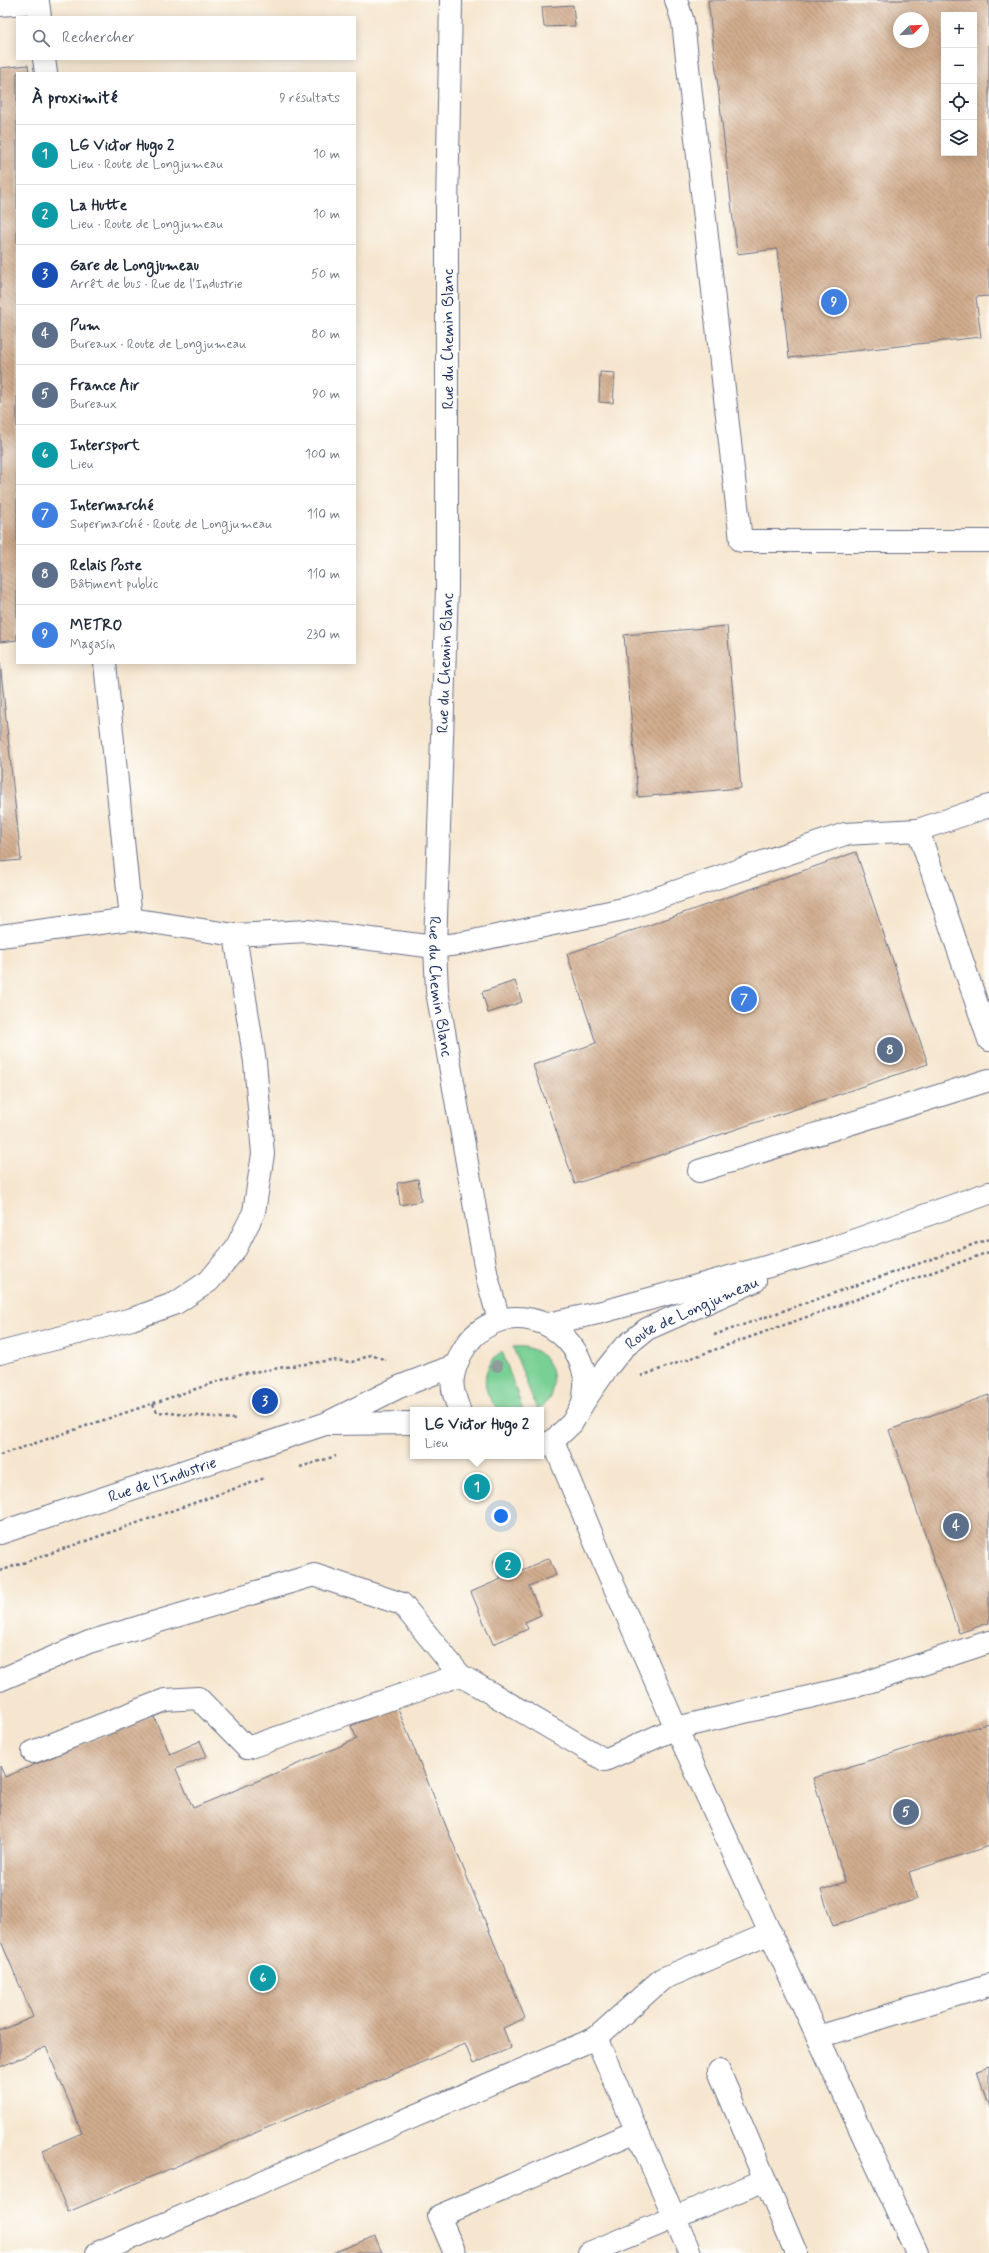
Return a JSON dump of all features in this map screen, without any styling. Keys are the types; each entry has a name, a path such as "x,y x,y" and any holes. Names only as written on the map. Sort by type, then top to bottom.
{"street":[{"name":"Rue du Chemin Blanc","path":"451,0 447,208 447,588 435,947 439,998 487,1277 499,1320"},
{"path":"676,0 683,22 741,541 989,541"},
{"path":"0,5 38,2 40,16"},
{"path":"44,60 46,72"},
{"path":"105,664 131,919"},
{"path":"0,936 131,919 235,935 307,931 435,947 628,908 845,834 918,830 989,806"},
{"path":"918,830 989,1040"},
{"path":"0,1353 132,1319 176,1303 209,1281 236,1248 254,1212 263,1154 255,1062 235,935"},
{"path":"698,1171 989,1080"},
{"name":"Route de Longjumeau","path":"548,1324 602,1312 824,1251 989,1193"},
{"name":"Route de Longjumeau","path":"547,1443 572,1423 583,1403 623,1348 647,1329 824,1251"},
{"name":"Route de Longjumeau","path":"458,1407 453,1388 456,1365 466,1344 482,1328 499,1320 526,1318 548,1324 567,1338 579,1357 586,1380 583,1403"},
{"name":"Rue de l'Industrie","path":"0,1533 325,1424 399,1387 456,1365"},
{"name":"Rue de l'Industrie","path":"325,1424 410,1423"},
{"path":"547,1443 600,1554 676,1728 917,2253"},
{"path":"0,1680 89,1642 314,1575 402,1604 460,1675 605,1760 676,1728 856,1686 989,1642"},
{"path":"33,1752 165,1700 198,1698 248,1748 460,1675"},
{"path":"96,2253 596,2038 662,1979 771,1933"},
{"path":"818,2037 989,1985"},
{"path":"596,2038 690,2253"},
{"path":"719,2071 796,2253"},
{"path":"455,2253 439,2216 637,2131"},
{"path":"590,2253 765,2180"}],"path":[{"path":"712,1336 989,1239"},
{"path":"636,1377 989,1252"},
{"path":"0,1455 240,1374 331,1360 352,1362 371,1355 386,1358 388,1365"},
{"path":"153,1404 157,1412 236,1419"},
{"path":"294,1469 338,1456"},
{"path":"0,1571 272,1476"}],"green space":[{"path":"513,1347 525,1347 536,1351 547,1361 550,1368 553,1384 552,1392 549,1399 545,1403 540,1407 536,1407"},
{"path":"502,1351 522,1407 498,1407 492,1402 487,1391 485,1378 489,1366"}],"building":[{"path":"708,0 989,0 989,296 976,297 981,337 789,358 777,249 737,254"},
{"path":"573,5 575,26 544,27 542,7"},
{"path":"28,65 29,72 16,72 16,640 0,642 0,68"},
{"path":"600,372 615,373 613,403 599,402"},
{"path":"727,626 741,788 638,797 624,635"},
{"path":"0,662 21,860 0,862"},
{"path":"856,852 928,1064 575,1184 533,1065 596,1043 567,954"},
{"path":"515,981 522,1002 488,1013 482,992"},
{"path":"418,1179 421,1201 400,1205 397,1183"},
{"path":"989,1395 989,1623 959,1633 889,1430"},
{"path":"471,1476 490,1487 483,1499 464,1488"},
{"path":"515,1553 522,1570 549,1558 556,1575 529,1586 541,1615 525,1622 528,1629 493,1644 471,1592 501,1579 494,1561"},
{"path":"397,1707 525,2018 503,2028 511,2048 473,2064 465,2044 68,2212 42,2150 82,2133 46,2047 0,2067 0,2031 33,2017 0,1939 0,1766 5,1777 153,1715 170,1754 200,1741 207,1756 176,1769 193,1808 357,1739 351,1726"},
{"path":"989,1723 989,1846 909,1872 917,1899 833,1926 821,1890 845,1882 813,1778"},
{"path":"989,2066 989,2108 977,2070"},
{"path":"375,2236 382,2253 333,2253"}],"place":[{"name":"METRO","path":"834,302"},
{"name":"Intermarché","path":"744,999"},
{"name":"Relais Poste","path":"890,1050"},
{"name":"Gare de Longjumeau","path":"265,1401"},
{"name":"LG Victor Hugo 2","path":"477,1487"},
{"name":"Pum","path":"956,1526"},
{"name":"La Hutte","path":"508,1565"},
{"name":"France Air","path":"906,1812"},
{"name":"Intersport","path":"263,1978"}]}
